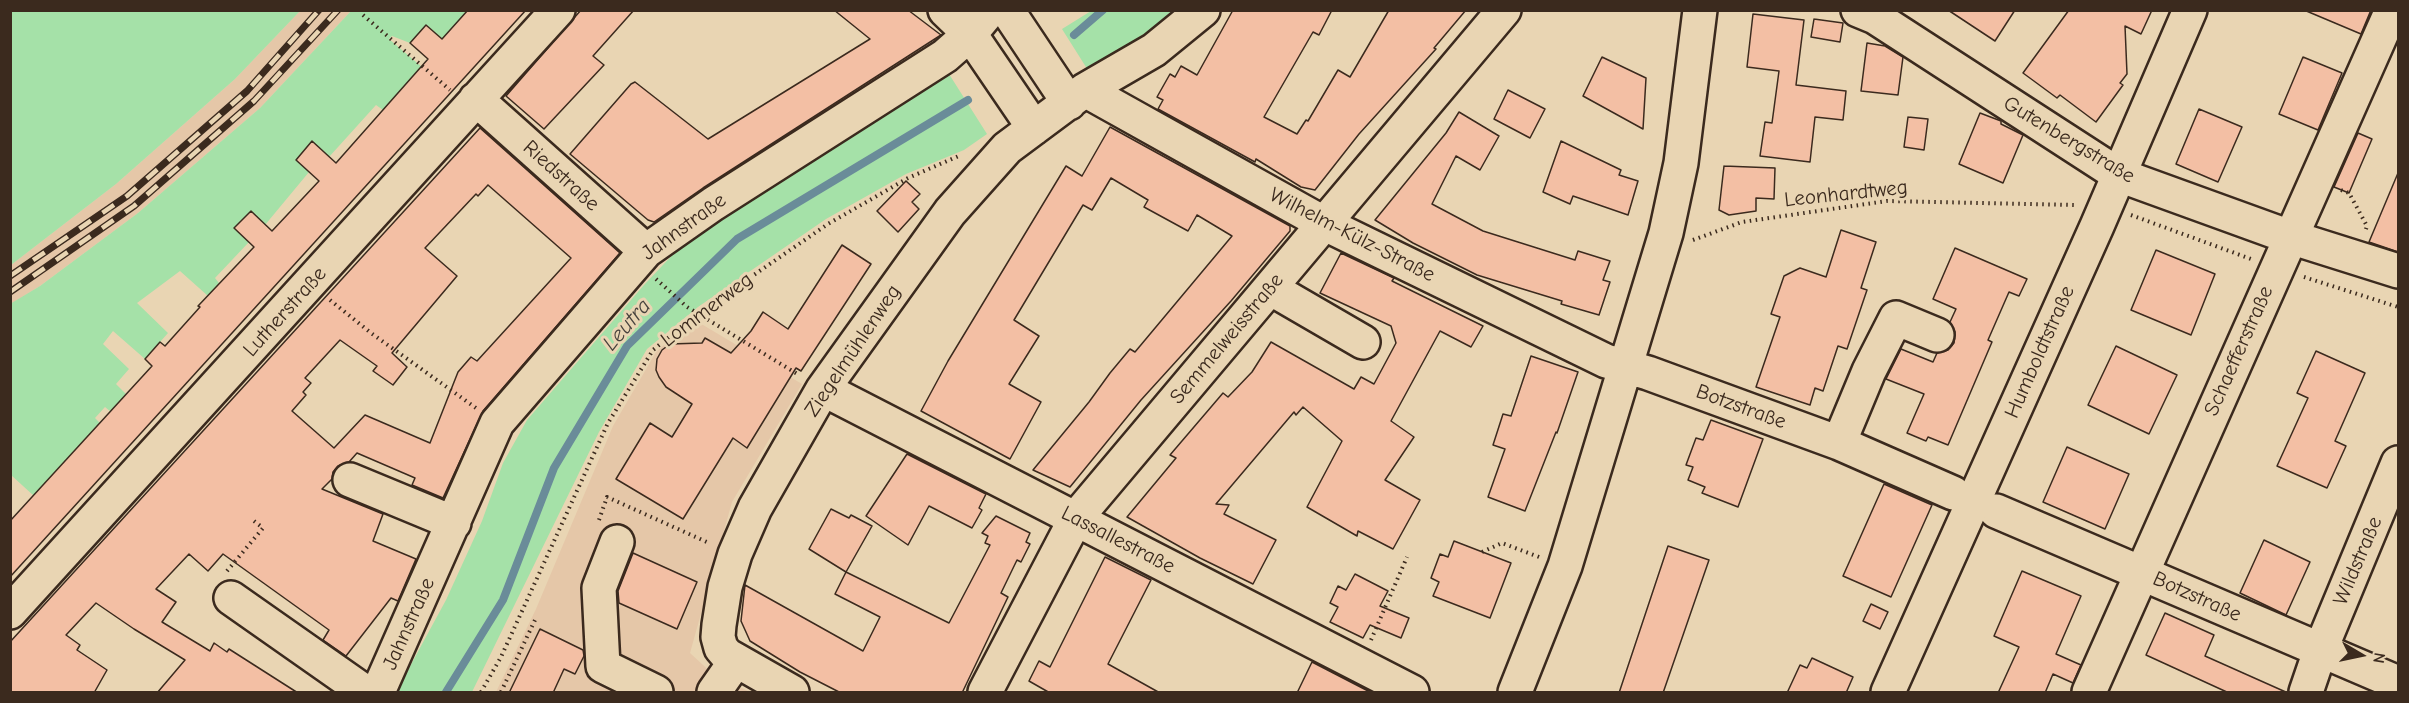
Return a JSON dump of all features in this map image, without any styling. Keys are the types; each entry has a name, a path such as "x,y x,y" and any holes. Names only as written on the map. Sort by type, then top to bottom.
{"street":[{"name":"Lutherstraße","path":"10,612 466,97 558,10"},
{"path":"945,10 980,22 1034,128"},
{"path":"1007,10 1077,97 1154,50 1203,10"},
{"name":"Semmelweisstraße","path":"985,693 1076,518 1504,10"},
{"path":"1515,693 1565,566 1666,233 1681,163 1700,10"},
{"name":"Gutenbergstraße","path":"1858,10 1875,17 2119,175 2290,237 2398,272"},
{"name":"Humboldtstraße","path":"1888,693 2190,10"},
{"name":"Schaefferstraße","path":"2089,693 2392,10"},
{"name":"Jahnstraße","path":"378,693 497,423 646,251 713,204 945,56 980,22"},
{"name":"Riedstraße","path":"466,97 646,251"},
{"name":"Ziegelmühlenweg","path":"728,655 718,637 724,596 735,554 755,508 823,389 950,212 1007,148 1077,97"},
{"name":"Wilhelm-Külz-Straße","path":"1077,97 1325,224 1606,361 1626,368"},
{"path":"1270,288 1363,342"},
{"path":"1839,444 1869,371 1896,318 1937,335"},
{"name":"Botzstraße","path":"1626,368 1648,373 1839,444 1953,494"},
{"name":"Lassallestraße","path":"823,389 1412,693"},
{"name":"Wildstraße","path":"2306,693 2320,651 2398,463"},
{"path":"350,480 454,523"},
{"name":"Botzstraße","path":"1996,511 2398,683"},
{"path":"617,542 599,588 603,666 656,693"},
{"path":"231,598 365,693"},
{"path":"714,693 728,655 792,693"}],"path":[{"path":"363,15 466,97"},
{"name":"Lommerweg","path":"481,693 501,657 608,423 653,350 696,314 828,224 908,178 966,153"},
{"path":"2316,179 2349,193 2367,226 2354,257"},
{"name":"Leonhardtweg","path":"1686,242 1742,222 1887,201 2086,205"},
{"path":"667,289 696,314 823,389"},
{"path":"323,294 372,333 481,411"},
{"path":"617,542 594,535 607,497 735,554"},
{"path":"231,598 218,582 263,528 254,521"},
{"path":"1482,552 1502,543 1565,566"},
{"path":"1367,650 1407,557"},
{"path":"501,693 535,620"}],"shaded area":[{"path":"300,11 351,11 260,108 138,213 40,286 11,304 11,265 116,184 235,79"},
{"path":"693,319 802,384 732,502 690,653 715,676 750,692 496,692 536,609 613,426 656,352"}],"green space":[{"path":"11,10 300,11 235,79 116,184 11,265"},
{"path":"351,11 468,11 442,39 427,25 410,43 392,36 389,39 422,67 383,110 376,105 329,157 312,142 296,160 309,172 265,225 251,211 235,228 249,242 215,278 219,283 208,296 180,271 137,303 168,333 145,359 113,331 103,344 129,369 116,384 126,394 111,412 105,407 95,418 100,423 34,496 11,475 10,304 40,286 138,213 260,108"},
{"path":"1091,11 1183,11 1091,75 1062,29"},
{"path":"949,74 987,134 964,150 906,174 826,219 698,307 647,349 599,432 472,692 396,692 446,600 482,521 503,463 527,420 644,285 679,248 763,191"}],"building":[{"path":"468,10 526,10 10,577 10,521 152,366 145,359 160,342 165,346 200,307 198,306 254,247 234,228 251,211 272,231 319,181 296,160 312,141 336,163 428,59 410,43 426,25 442,39"},
{"path":"581,10 634,10 593,56 604,65 544,129 506,96"},
{"path":"834,10 908,10 941,35 654,222 648,220 570,154 635,82 708,139 870,39"},
{"path":"1233,10 1332,10 1319,35 1313,32 1264,117 1297,134 1306,120 1308,121 1338,70 1350,77 1389,10 1466,10 1434,48 1436,49 1359,134 1315,190 1301,187 1256,159 1255,162 1158,109 1163,100 1157,97 1170,74 1175,77 1181,66 1197,75"},
{"path":"1948,10 2015,10 1995,41"},
{"path":"2069,10 2152,10 2141,34 2125,26 2127,74 2120,83 2123,85 2096,122 2060,95 2057,98 2023,73"},
{"path":"2304,10 2371,10 2361,34"},
{"path":"1753,14 1804,20 1796,85 1846,91 1843,120 1815,117 1810,162 1760,156 1765,122 1772,123 1779,71 1747,67"},
{"path":"1814,19 1843,23 1840,42 1811,37"},
{"path":"1867,43 1885,46 1903,57 1898,95 1861,91"},
{"path":"1602,57 1646,78 1643,129 1583,96"},
{"path":"2303,57 2342,73 2318,130 2279,114"},
{"path":"1508,90 1545,109 1530,138 1494,119"},
{"path":"2199,109 2242,127 2218,182 2176,164"},
{"path":"1459,112 1499,136 1480,170 1456,156 1432,204 1483,231 1575,260 1578,251 1610,261 1603,280 1610,282 1599,315 1477,275 1413,243 1375,220 1446,133"},
{"path":"1980,113 2001,121 2001,124 2023,135 2003,183 1959,164"},
{"path":"1908,117 1928,119 1924,150 1904,147"},
{"path":"1110,127 1290,226 1290,231 1231,301 1141,400 1070,487 1033,470 1130,349 1135,352 1232,236 1197,215 1188,231 1144,207 1148,200 1111,178 1092,210 1083,205 1014,320 1039,336 1009,384 1041,402 1010,459 921,411 948,361 1066,166 1082,176"},
{"path":"480,128 620,253 483,411 443,498 412,485 415,478 357,453 349,462 338,466 333,472 332,479 322,489 383,514 373,541 416,559 398,601 391,598 346,656 323,640 329,630 223,554 208,571 189,554 156,589 176,602 162,622 210,651 214,643 227,652 229,649 298,693 157,693 185,660 96,603 66,635 80,645 77,650 107,670 94,693 10,693 10,642","holes":["488,185 571,258 477,361 471,357 458,372 430,443 365,415 334,448 292,411 306,395 303,392 311,383 305,378 340,340 377,366 373,371 393,385 407,367 392,353 457,276 425,248 476,194 478,196"]},
{"path":"2358,133 2372,139 2349,193 2334,187"},
{"path":"1561,141 1621,170 1619,175 1638,181 1628,215 1573,196 1570,204 1543,192"},
{"path":"1724,166 1775,168 1774,199 1756,198 1756,211 1729,215 1719,210"},
{"path":"2398,173 2398,252 2369,242"},
{"path":"906,181 920,194 912,202 919,209 898,232 877,211"},
{"path":"1841,230 1876,242 1861,288 1867,290 1847,349 1838,346 1823,391 1815,388 1810,405 1756,387 1780,317 1771,314 1784,276 1800,268 1826,277"},
{"path":"842,245 871,264 801,371 796,368 747,448 733,438 683,519 616,479 650,423 672,437 692,404 666,387 659,377 656,370 657,359 662,350 670,344 702,343 705,338 731,353 751,331 763,312 788,329"},
{"path":"1955,248 2027,279 2019,296 2009,292 1988,340 1992,342 1948,445 1928,437 1926,441 1907,433 1924,394 1886,379 1901,349 1933,362 1937,353 1948,350 1954,343 1955,332 1950,322 1956,309 1933,299"},
{"path":"2156,250 2215,274 2191,335 2131,310"},
{"path":"1341,253 1394,278 1392,281 1483,326 1471,347 1440,331 1391,421 1414,437 1385,480 1420,500 1393,549 1358,531 1357,536 1307,507 1342,441 1303,407 1296,415 1294,412 1216,504 1229,505 1224,514 1276,540 1253,584 1200,558 1127,517 1176,458 1170,455 1223,393 1228,397 1252,372 1271,342 1354,389 1361,377 1374,384 1396,343 1391,326 1320,293"},
{"path":"2116,346 2177,375 2149,434 2088,405"},
{"path":"2316,351 2365,373 2335,441 2346,446 2327,488 2277,466 2308,398 2297,393"},
{"path":"1531,356 1578,372 1557,433 1525,511 1488,497 1505,449 1493,445 1503,414 1511,416"},
{"path":"1711,420 1763,439 1738,507 1702,493 1705,487 1688,480 1693,467 1686,465 1696,438 1703,440"},
{"path":"2067,447 2129,474 2105,529 2043,502"},
{"path":"907,454 986,494 979,508 982,510 972,528 929,506 908,545 866,516"},
{"path":"1884,484 1932,505 1891,597 1843,576"},
{"path":"831,509 849,518 851,515 872,526 846,572 809,549"},
{"path":"996,516 1030,533 1026,542 1030,544 1021,562 1017,560 1001,593 1008,597 962,693 841,693 800,672 750,641 741,621 745,585 863,651 880,617 835,594 846,572 949,623 990,545 985,543 988,536 982,533"},
{"path":"2264,540 2310,562 2286,615 2240,593"},
{"path":"1454,541 1511,563 1490,618 1433,596 1439,582 1431,578 1440,554 1448,557"},
{"path":"1668,546 1709,560 1663,693 1619,693"},
{"path":"633,553 697,582 677,629 619,603 618,591"},
{"path":"1105,557 1151,580 1108,664 1160,693 1050,693 1029,681 1039,661 1050,667"},
{"path":"2022,571 2081,596 2056,654 2081,665 2073,683 2053,674 2045,693 1998,693 2019,647 1994,636"},
{"path":"1355,574 1388,591 1380,606 1409,618 1401,638 1370,625 1363,638 1330,622 1338,607 1330,603 1338,586 1346,590"},
{"path":"1871,604 1888,612 1880,629 1863,621"},
{"path":"2165,613 2214,635 2205,656 2288,693 2229,693 2146,655"},
{"path":"540,629 583,650 584,656 575,674 564,669 553,693 509,693"},
{"path":"1812,658 1853,677 1846,693 1787,693 1800,665 1807,668"},
{"path":"1312,662 1372,693 1297,693"}],"waterway":[{"name":"Leutra","path":"1074,35 1103,10"},
{"name":"Leutra","path":"446,692 503,600 554,468 627,346 737,239 968,100"}],"railway":[{"path":"10,276 127,196 247,91 319,10"},
{"path":"10,292 134,206 254,101 338,10"}]}
